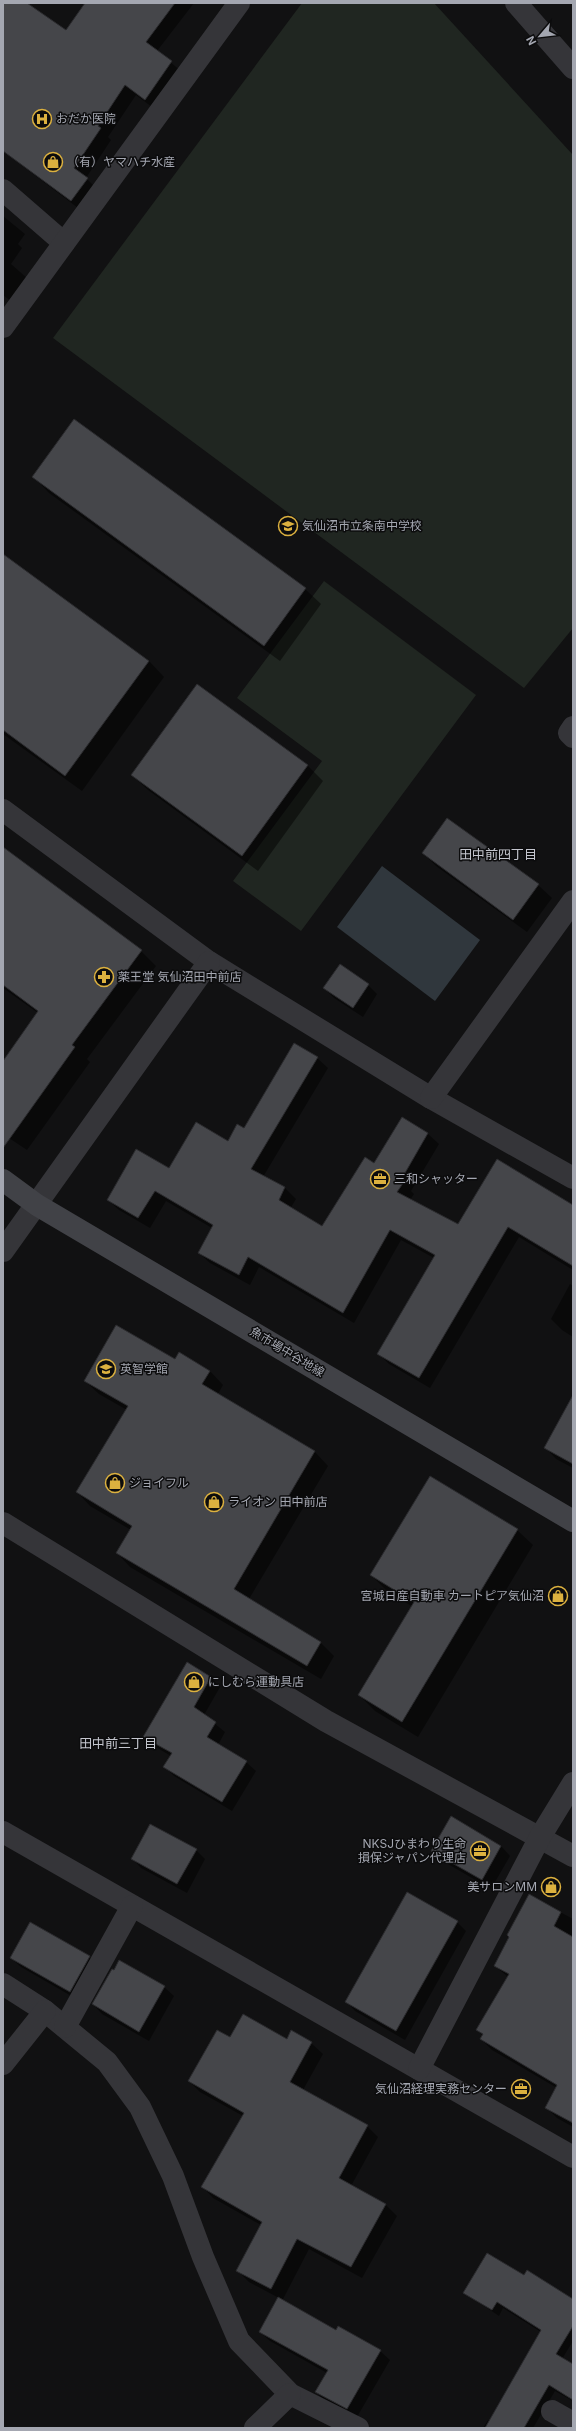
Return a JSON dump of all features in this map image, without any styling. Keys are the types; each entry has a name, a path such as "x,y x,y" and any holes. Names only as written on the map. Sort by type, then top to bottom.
{"street":[{"path":"3,326 238,3"},
{"path":"516,3 573,68"},
{"path":"3,190 64,243"},
{"path":"573,727 568,733 573,737"},
{"path":"3,810 209,962 431,1098 573,1178"},
{"path":"431,1098 573,901"},
{"path":"3,1251 209,962"},
{"name":"魚市場中谷地線","path":"3,1180 37,1205 573,1521"},
{"path":"3,1523 326,1721 573,1856"},
{"path":"419,2069 540,1837 573,1783"},
{"path":"3,1832 573,2157"},
{"path":"65,2027 132,1906"},
{"path":"3,1984 45,2011 107,2062 140,2107 173,2176 204,2258 239,2341 290,2394 358,2428"},
{"path":"3,2064 45,2011"},
{"path":"255,2428 290,2394"},
{"path":"552,2411 573,2424"}],"shaded area":[{"path":"302,3 434,3 573,155 573,628 524,688 53,338"},
{"path":"324,581 476,695 301,931 233,881 322,761 237,698"},
{"path":"382,866 480,940 435,1001 337,927"}],"building":[{"path":"3,3 27,3 66,30 85,3 175,3 146,42 172,61 145,100 125,85 98,126 101,128 74,168 88,178 71,201 3,151"},
{"path":"74,419 306,588 264,646 32,477"},
{"path":"3,554 149,661 65,776 3,730"},
{"path":"197,684 308,765 242,856 131,775"},
{"path":"447,818 539,884 513,920 422,853"},
{"path":"3,847 142,950 72,1045 75,1047 3,1148 3,1061 38,1011 3,985"},
{"path":"340,964 369,984 353,1008 323,988"},
{"path":"294,1043 318,1057 251,1169 285,1187 279,1200 322,1226 365,1157 374,1163 402,1117 428,1133 401,1180 404,1182 397,1192 458,1224 497,1159 573,1205 573,1266 508,1227 419,1378 377,1354 435,1255 390,1230 343,1313 248,1257 239,1275 198,1253 213,1225 155,1191 138,1218 107,1200 136,1149 169,1168 196,1122 228,1141 237,1124 244,1128"},
{"path":"116,1325 175,1359 179,1352 210,1371 202,1384 315,1451 234,1589 321,1642 307,1666 116,1553 132,1526 76,1492 128,1406 84,1381"},
{"path":"573,1395 573,1464 544,1448"},
{"path":"430,1476 518,1529 402,1722 358,1695 414,1602 370,1575"},
{"path":"187,1662 211,1677 194,1707 216,1722 207,1737 247,1761 222,1802 163,1767 172,1753 143,1737"},
{"path":"451,1816 501,1846 482,1880 431,1851"},
{"path":"150,1824 197,1849 177,1884 131,1859"},
{"path":"407,1892 458,1921 396,2031 345,2002"},
{"path":"529,1894 561,1912 554,1926 573,1937 573,2123 545,2108 557,2085 480,2039 483,2034 476,2030 509,1974 494,1966 509,1937 507,1935"},
{"path":"30,1922 90,1956 70,1992 10,1958"},
{"path":"119,1960 165,1986 139,2032 92,2004 112,1969 114,1970"},
{"path":"243,2014 287,2039 291,2030 312,2042 290,2082 368,2125 339,2178 386,2204 351,2267 297,2239 271,2289 236,2271 262,2222 201,2187 244,2113 188,2081 217,2030 230,2037"},
{"path":"487,2253 524,2275 527,2270 573,2299 573,2326 556,2354 573,2364 573,2400 549,2385 524,2428 485,2428 541,2330 497,2302 492,2310 463,2293"},
{"path":"278,2297 336,2330 338,2326 381,2350 347,2409 315,2392 328,2370 259,2332"}],"place":[{"name":"おだか医院","path":"42,119"},
{"name":"（有）ヤマハチ水産","path":"53,162"},
{"name":"気仙沼市立条南中学校","path":"288,526"},
{"name":"薬王堂 気仙沼田中前店","path":"104,977"},
{"name":"三和シャッター","path":"380,1179"},
{"name":"英智学館","path":"106,1369"},
{"name":"ジョイフル","path":"115,1483"},
{"name":"ライオン 田中前店","path":"214,1502"},
{"name":"宮城日産自動車 カートピア気仙沼","path":"558,1596"},
{"name":"にしむら運動具店","path":"194,1682"},
{"name":"NKSJひまわり生命 損保ジャパン代理店","path":"480,1851"},
{"name":"美サロンMM","path":"551,1887"},
{"name":"気仙沼経理実務センター","path":"521,2089"}],"district":[{"name":"田中前四丁目","path":"498,854"},
{"name":"田中前三丁目","path":"118,1743"}]}
